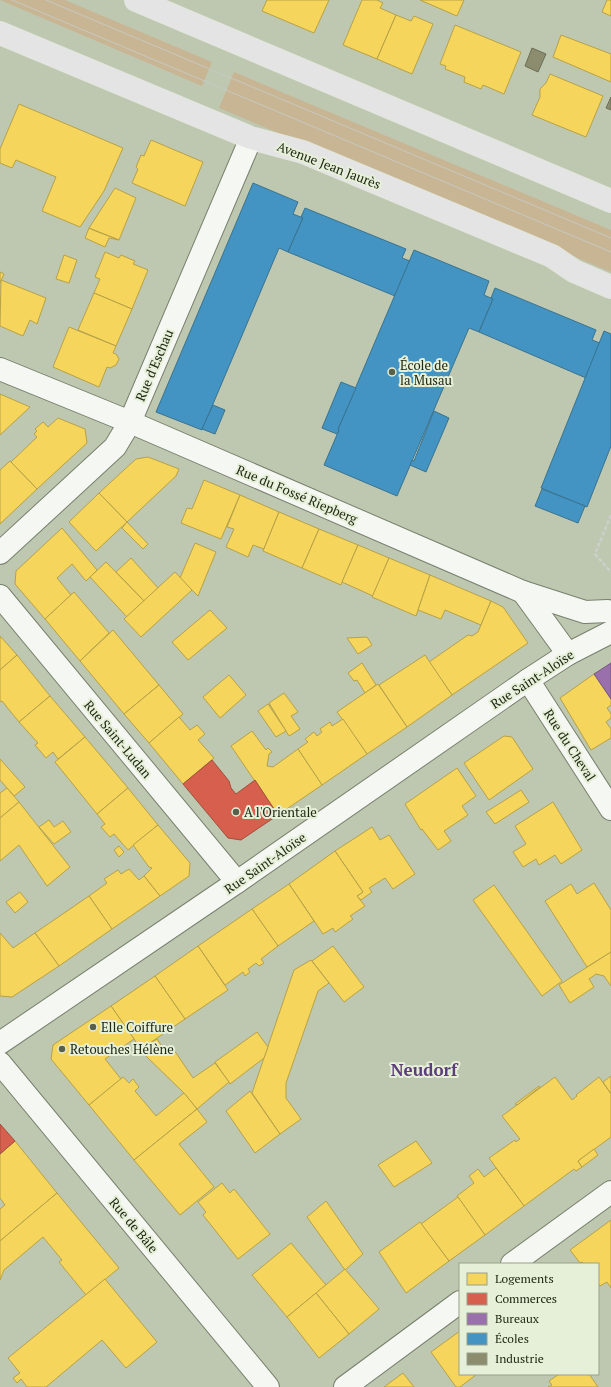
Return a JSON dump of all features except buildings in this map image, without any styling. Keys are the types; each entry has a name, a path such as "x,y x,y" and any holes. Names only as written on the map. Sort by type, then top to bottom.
{"main road":[{"path":"136,0 611,201"},
{"name":"Avenue Jean Jaurès","path":"0,33 251,138 310,155 552,256 574,271 611,287"}],"street":[{"name":"Rue d'Eschau","path":"0,553 115,447 130,422 251,138"},
{"name":"Rue du Fossé Riepberg","path":"0,369 130,422 524,592 585,612 610,625"},
{"path":"524,592 568,654"},
{"name":"Rue Saint-Ludan","path":"0,596 236,882"},
{"name":"Rue Saint-Aloïse","path":"0,1043 610,625"},
{"name":"Rue du Cheval","path":"528,680 611,809"},
{"name":"Rue de Bâle","path":"0,1063 268,1387"},
{"path":"513,1263 611,1192"},
{"path":"345,1387 459,1303"}],"path":[{"path":"611,515 595,554 611,572"}],"shaded area":[{"path":"0,0 65,0 212,62 202,86"},
{"path":"234,72 611,230 611,272 219,108"}],"tram line":[{"path":"12,0 611,252"},
{"path":"46,0 611,238"}],"place":[{"name":"École de la Musau","path":"392,372"},
{"name":"A l'Orientale","path":"236,812"},
{"name":"Elle Coiffure","path":"93,1027"},
{"name":"Retouches Hélène","path":"62,1049"}],"district":[{"name":"Neudorf","path":"424,1069"}]}
